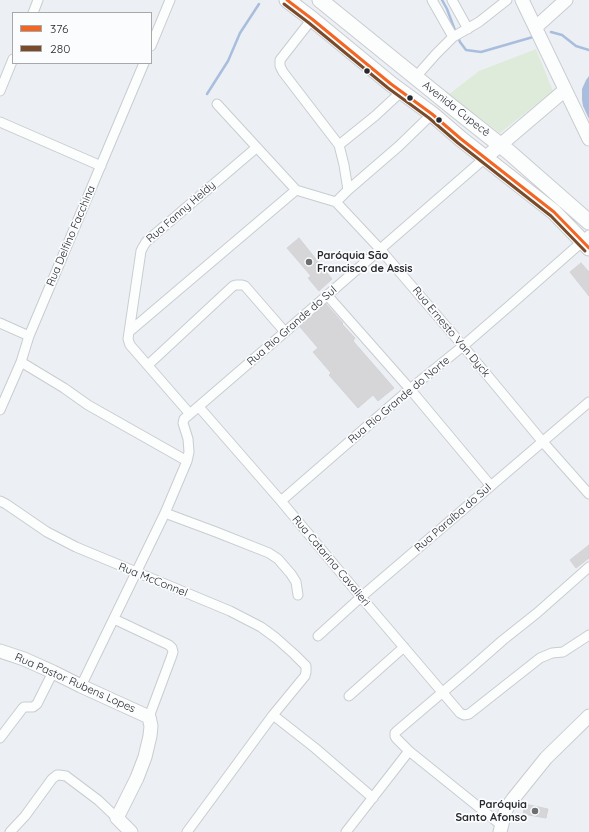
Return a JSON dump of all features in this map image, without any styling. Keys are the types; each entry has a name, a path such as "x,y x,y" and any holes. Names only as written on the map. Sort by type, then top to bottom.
{"main road":[{"name":"Avenida Cupecê","path":"288,0 391,84 432,114 554,212 587,241"},
{"name":"Avenida Cupecê","path":"320,0 500,144 589,222"}],"street":[{"path":"33,12 38,0"},
{"path":"152,44 170,0"},
{"path":"432,0 454,36"},
{"path":"452,0 468,29"},
{"path":"416,78 436,54 454,36 479,22 507,0"},
{"path":"522,0 589,139"},
{"path":"536,27 566,0"},
{"path":"312,19 280,60 280,66 339,146 348,190"},
{"path":"0,91 12,61"},
{"name":"Rua Delfino Facchina","path":"0,410 21,362 29,336 144,64"},
{"name":"Rua Rio Grande do Sul","path":"187,460 189,452 188,439 183,423 184,419 500,144 565,90"},
{"path":"339,146 402,91"},
{"path":"217,104 296,190 336,202 399,146 432,114"},
{"path":"0,122 101,166"},
{"name":"Rua Fanny Heldy","path":"190,414 130,345 128,339 143,247 154,235 256,148"},
{"path":"130,331 296,190"},
{"name":"Rua Ernesto Van Dyck","path":"336,202 380,249 542,441 589,494"},
{"name":"Rua Rio Grande do Norte","path":"281,501 410,389 587,241"},
{"path":"148,365 233,286 236,285 245,286 285,332"},
{"path":"327,295 410,389 491,486"},
{"path":"0,323 29,336"},
{"path":"21,362 64,388 88,405 187,460 165,513 81,686"},
{"name":"Rua Paraíba do Sul","path":"318,636 361,597 589,402"},
{"name":"Rua Catarina Cavalieri","path":"199,407 281,501 460,714 469,714 540,658 552,653 563,652 589,635"},
{"name":"Rua McConnel","path":"0,501 52,535 76,547 230,611 261,627 276,638 304,663 306,672 305,676 273,715"},
{"path":"165,513 269,553 278,559 291,574 296,582 298,595"},
{"path":"589,566 537,613 503,640 397,731 395,736 409,751 501,828 512,798 546,758 589,716"},
{"path":"114,619 169,644 173,652 149,716 151,726 145,757 137,778 117,818"},
{"path":"348,696 404,647"},
{"name":"Rua Pastor Rubens Lopes","path":"0,651 53,672 149,716"},
{"path":"0,738 22,708 33,707 37,704 53,672"},
{"path":"187,832 273,715 315,748 373,798"},
{"path":"346,832 409,751"},
{"path":"10,832 56,775 66,776 98,800 131,832"}],"green space":[{"path":"536,49 553,91 500,133 448,95 479,71"}],"water":[{"path":"589,76 589,119 583,106 582,89"}],"building":[{"name":"Paróquia São Francisco de Assis","path":"299,238 332,279 319,291 308,278 311,276 287,248"},
{"path":"581,263 589,272 589,296 570,272"},
{"path":"326,304 355,338 353,341 394,388 378,401 373,395 358,408 329,375 331,373 313,352 318,348 300,327"},
{"path":"589,545 589,558 576,568 570,560"},
{"name":"Paróquia Santo Afonso","path":"525,804 548,809 546,818 523,814"}],"waterway":[{"path":"442,0 456,33"},
{"path":"207,94 228,61 240,33 259,4"},
{"path":"551,32 562,35 576,46 589,50"},
{"path":"458,37 466,50 481,52 533,37"}],"transit line":[{"name":"376","path":"287,0 554,212 589,248"},
{"name":"280","path":"284,4 551,216 585,251"}],"place":[{"name":"Paróquia São Francisco de Assis","path":"309,262"},
{"name":"Paróquia Santo Afonso","path":"535,811"}]}
